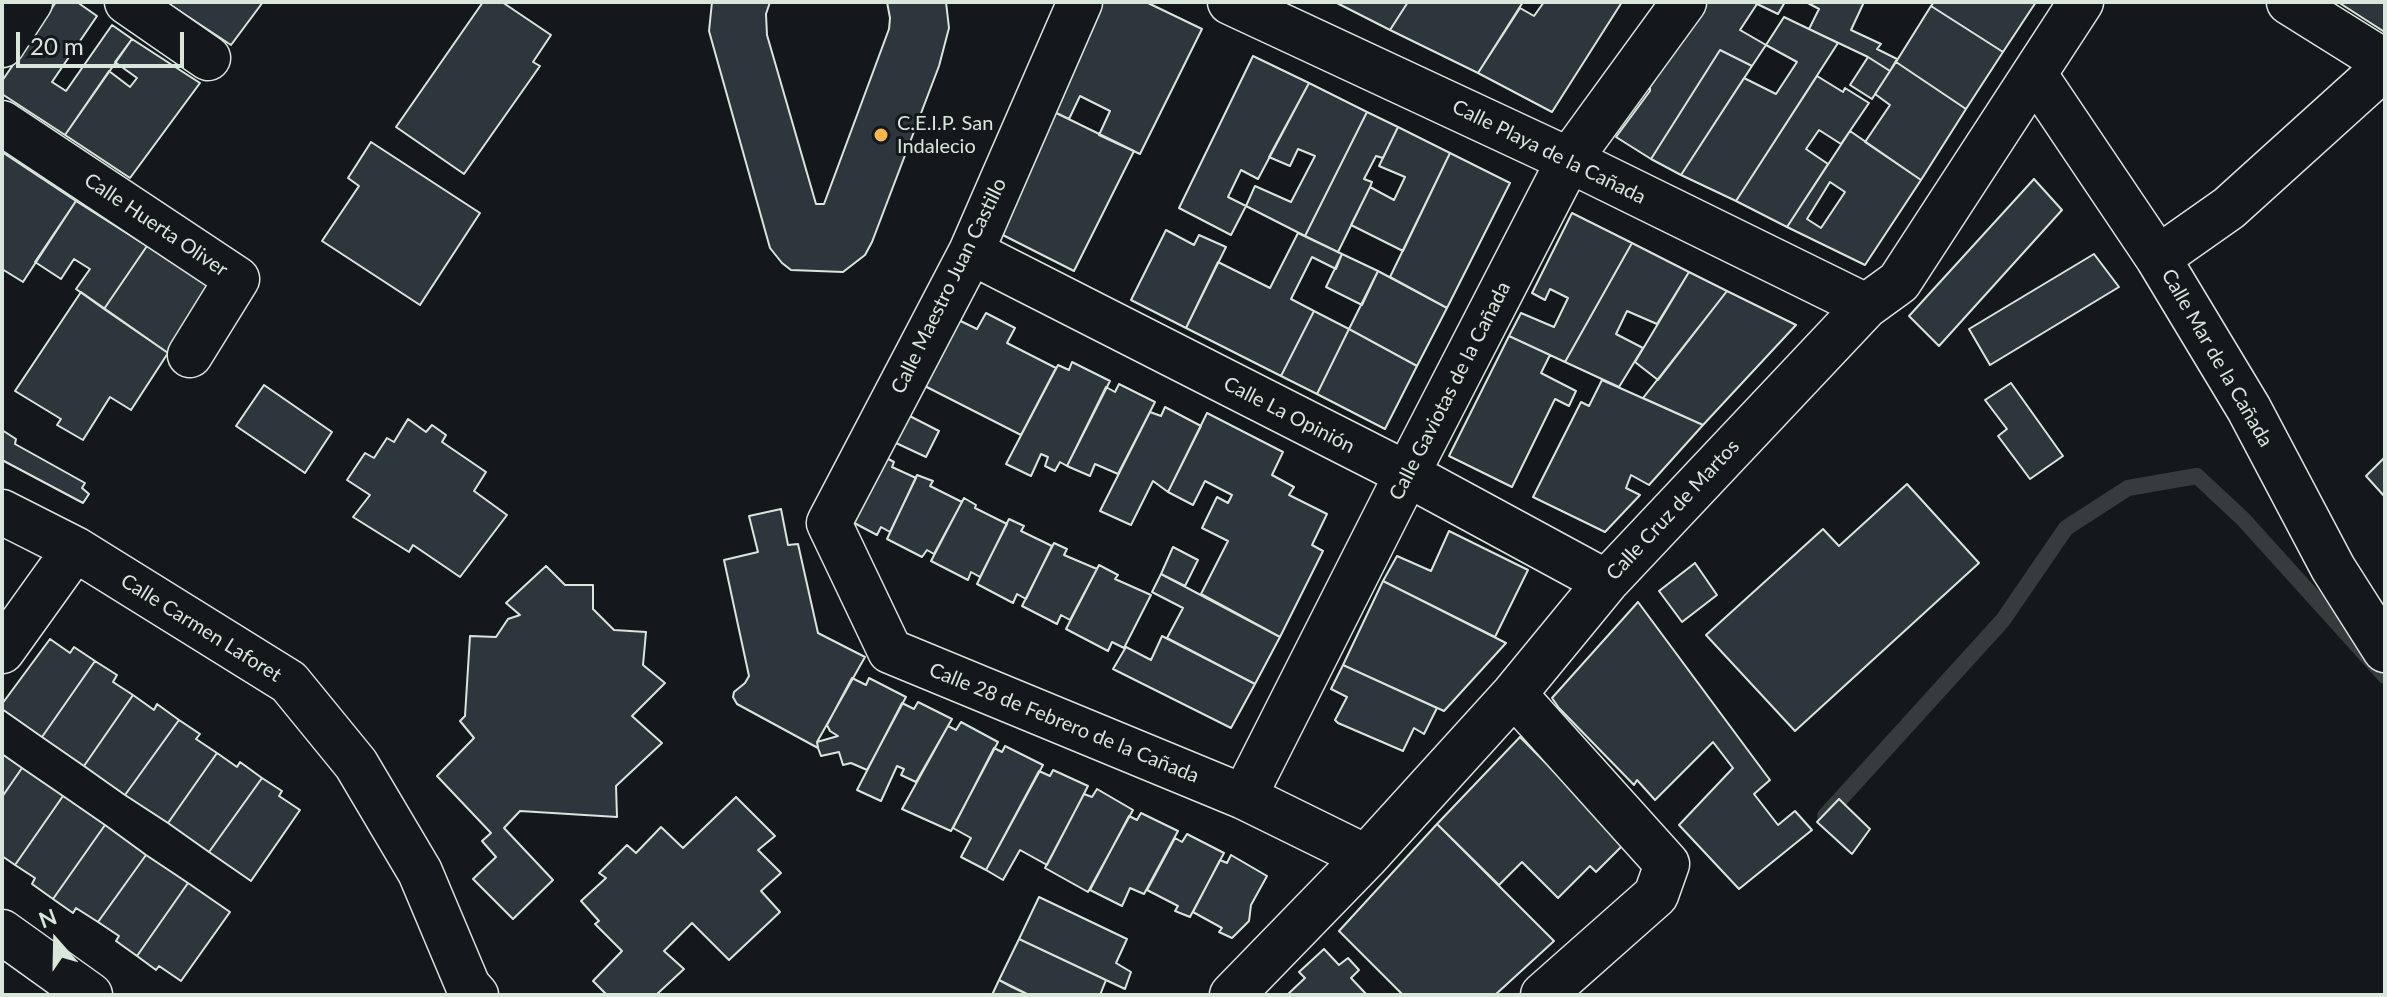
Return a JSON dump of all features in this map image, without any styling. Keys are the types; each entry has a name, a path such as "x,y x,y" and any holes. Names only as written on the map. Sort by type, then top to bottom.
{"street":[{"path":"2,45 30,2"},
{"path":"127,2 208,58"},
{"name":"Calle Maestro Juan Castillo","path":"829,523 971,252 1080,2"},
{"name":"Calle Playa de la Cañada","path":"1230,2 1569,160 1866,306"},
{"name":"Calle Gaviotas de la Cañada","path":"1244,797 1569,160 1684,2"},
{"name":"Calle Cruz de Martos","path":"1232,995 1366,857 1514,694 1606,582 1866,306 1899,282 2081,2"},
{"path":"2158,258 2229,208 2385,65 2289,2"},
{"name":"Calle Mar de la Cañada","path":"2035,75 2158,258 2249,409 2333,568 2385,650"},
{"name":"Calle Huerta Oliver","path":"2,123 237,279 190,355"},
{"name":"Calle La Opinión","path":"971,252 1407,474 1606,582"},
{"name":"Calle Carmen Laforet","path":"2,512 75,549 289,682 356,764 420,872 468,992"},
{"name":"Calle 28 de Febrero de la Cañada","path":"829,523 890,651 1244,797 1366,857"},
{"path":"2,651 75,549"},
{"path":"1514,694 1667,864 1656,895 1543,995"},
{"path":"2,932 90,995"}],"building":[{"path":"56,2 77,2 97,16 52,82 66,91 112,25 132,39 65,135 2,94 2,81"},
{"path":"166,2 263,2 231,45"},
{"path":"483,2 502,2 551,35 533,62 540,66 464,174 396,127"},
{"name":"C.E.I.P. San Indalecio","path":"712,2 770,2 766,14 767,35 816,204 824,204 889,29 887,2 946,2 949,28 939,66 872,242 865,255 843,272 791,270 770,248 709,31"},
{"path":"1096,2 1146,2 1202,29 1140,154 1099,135 1110,111 1080,96 1069,119 1044,107"},
{"path":"1335,2 1408,2 1390,30"},
{"path":"1408,2 1523,2 1478,73 1390,30"},
{"path":"1544,2 1622,2 1552,112 1478,73 1520,8 1534,16"},
{"path":"1703,2 1757,4 1740,30 1766,45 1752,66 1720,50 1651,159 1616,137 1650,91"},
{"path":"1753,2 1785,2 1778,14"},
{"path":"1806,2 1864,2 1851,30 1881,44 1877,49 1897,59 1890,71 1809,29 1819,9"},
{"path":"1934,2 2036,2 2003,52 1931,6"},
{"path":"2338,2 2385,2 2385,32 2383,31"},
{"path":"1931,6 2003,52 1966,109 1896,62"},
{"path":"1784,17 1838,43 1736,201 1681,175 1744,78 1776,94 1797,62 1766,45"},
{"path":"132,39 200,83 130,178 65,135 109,71 130,87 137,78 115,62"},
{"path":"1720,50 1752,66 1681,175 1651,159"},
{"path":"1253,56 1309,83 1258,179 1241,170 1228,197 1246,206 1231,235 1179,208"},
{"path":"1868,57 1890,71 1872,99 1850,85"},
{"path":"1896,62 1966,109 1921,180 1865,142 1890,105 1875,94"},
{"path":"1817,76 1869,103 1841,144 1819,130 1806,149 1828,164 1787,227 1736,201"},
{"path":"1309,83 1367,112 1305,236 1246,206 1255,186 1291,202 1315,156 1298,149 1290,166 1269,157"},
{"path":"1044,107 1134,151 1074,271 985,226"},
{"path":"1367,112 1398,127 1383,158 1376,156 1364,179 1372,182 1338,252 1305,236"},
{"path":"1398,127 1450,153 1403,251 1351,225 1370,187 1394,200 1405,177 1379,166"},
{"path":"1850,131 1921,180 1865,265 1787,227","holes":["1830,182 1845,192 1821,228 1807,219"]},
{"path":"371,142 480,213 420,305 322,241 359,186 348,178"},
{"path":"2,152 76,201 23,282 2,269"},
{"path":"1450,153 1510,183 1447,308 1390,277"},
{"path":"2034,179 2062,210 1939,346 1909,316"},
{"path":"76,201 147,246 104,309 76,289 90,269 74,259 61,279 35,262"},
{"path":"1572,213 1632,243 1565,362 1509,336 1521,313 1554,327 1568,298 1550,289 1545,300 1532,293"},
{"path":"1166,230 1194,245 1199,235 1226,247 1186,328 1131,300"},
{"path":"1298,233 1342,254 1336,269 1312,257 1291,299 1314,311 1281,376 1186,328 1218,262 1270,288"},
{"path":"1632,243 1689,272 1657,324 1627,311 1616,334 1643,348 1619,387 1565,362"},
{"path":"147,246 211,287 168,353 104,309"},
{"path":"1342,254 1378,271 1362,305 1326,287"},
{"path":"2094,254 2119,287 1990,365 1969,329"},
{"path":"1378,271 1447,308 1417,366 1349,329"},
{"path":"1689,272 1727,291 1658,380 1635,362"},
{"path":"1727,291 1796,325 1703,425 1643,398"},
{"path":"81,292 168,353 131,410 110,397 83,440 57,425 61,419 15,391"},
{"path":"1314,311 1349,329 1317,394 1281,376"},
{"path":"942,312 977,329 986,313 1015,328 1007,343 1056,368 1021,435 909,378"},
{"path":"1349,329 1417,366 1385,429 1317,394"},
{"path":"1509,336 1550,355 1541,373 1576,391 1569,406 1555,399 1512,487 1449,456"},
{"path":"1072,362 1110,381 1067,466 1060,462 1055,471 1045,466 1048,457 1041,454 1031,476 1006,464 1058,365 1069,370"},
{"path":"1602,380 1703,425 1649,485 1631,475 1626,488 1640,495 1605,532 1533,497 1581,402 1589,406"},
{"path":"2011,383 2063,456 2030,479 1998,436 2007,429 1985,400"},
{"path":"1119,384 1155,402 1118,474 1095,464 1090,476 1067,466 1106,387 1115,392"},
{"path":"264,385 332,432 305,473 236,426"},
{"path":"1165,407 1201,426 1168,492 1153,481 1131,525 1100,511 1150,412 1161,416"},
{"path":"894,408 939,431 926,457 881,436"},
{"path":"1207,413 1283,452 1272,475 1294,487 1289,495 1327,514 1312,545 1323,551 1280,637 1201,594 1228,541 1202,528 1217,497 1228,503 1232,495 1205,481 1193,505 1168,492"},
{"path":"408,419 426,432 432,425 446,435 442,442 486,472 474,491 507,515 460,577 413,545 409,552 353,517 370,495 347,480 365,453 374,458 387,438 394,442"},
{"path":"2,430 16,439 15,444 85,483 82,488 89,494 83,503 2,460"},
{"path":"873,451 894,462 892,467 916,478 890,532 881,527 877,535 841,516"},
{"path":"2385,457 2385,497 2366,476"},
{"path":"917,475 933,481 930,486 962,502 934,554 927,550 922,557 887,539"},
{"path":"1907,484 1979,563 1795,731 1706,635 1823,529 1839,546"},
{"path":"964,498 976,505 975,508 1007,524 980,577 971,572 968,580 931,561"},
{"path":"781,509 788,545 798,544 818,633 865,657 817,742 818,748 737,704 733,697 749,676 724,560 758,552 749,516"},
{"path":"1009,519 1024,526 1021,531 1052,546 1026,599 1017,594 1013,603 977,584"},
{"path":"1449,531 1528,570 1495,637 1383,581 1397,556 1431,571"},
{"path":"1054,543 1067,549 1064,555 1097,569 1070,620 1061,615 1057,624 1022,606"},
{"path":"1173,547 1198,560 1185,586 1161,574"},
{"path":"1695,563 1717,595 1682,622 1659,591"},
{"path":"1099,565 1118,575 1115,579 1151,595 1124,648 1112,642 1108,651 1066,629"},
{"path":"546,566 565,585 593,585 593,609 614,630 646,632 643,665 665,683 632,716 662,743 616,786 617,817 520,811 504,828 553,880 513,919 473,879 496,857 482,841 491,833 437,776 474,738 460,721 465,716 470,636 496,637 508,619 520,615 506,603"},
{"path":"1161,574 1280,637 1255,684 1167,638 1183,608 1152,592"},
{"path":"1383,581 1506,643 1444,711 1343,665"},
{"path":"1638,602 1770,780 1754,794 1778,825 1795,811 1812,830 1739,889 1679,825 1733,768 1713,742 1655,800 1637,780 1634,785 1552,698"},
{"path":"1162,636 1255,684 1231,728 1113,669 1126,647 1151,660"},
{"path":"50,639 70,653 74,647 95,661 42,737 2,709 2,704"},
{"path":"95,661 117,675 113,682 133,695 84,766 42,737"},
{"path":"1343,665 1437,708 1424,734 1414,728 1403,751 1338,723 1335,720 1347,697 1331,689"},
{"path":"852,678 866,685 869,678 906,697 867,770 851,763 843,765 839,752 821,756 817,742 838,736 827,725"},
{"path":"133,695 154,710 157,704 179,720 125,795 84,766"},
{"path":"918,702 952,719 916,782 901,775 904,769 897,766 881,801 857,790 902,703 914,709"},
{"path":"179,720 200,734 196,739 217,753 168,823 125,795"},
{"path":"961,722 998,742 951,831 902,809 948,726 956,730"},
{"path":"1520,737 1625,843 1596,872 1590,866 1558,898 1522,862 1499,885 1437,824"},
{"path":"1005,746 1043,765 986,870 961,857 971,838 953,828 994,748 1002,752"},
{"path":"217,753 237,767 240,762 262,778 209,852 168,823"},
{"path":"2,754 22,768 2,797"},
{"path":"22,768 63,796 15,865 2,856 2,797"},
{"path":"1053,770 1088,786 1047,865 1020,850 1003,880 986,870 1039,771 1050,776"},
{"path":"262,778 282,791 279,796 300,810 251,881 209,852"},
{"path":"1097,789 1133,810 1088,892 1045,868 1084,794 1092,797"},
{"path":"63,796 105,825 53,899 32,884 35,878 15,865"},
{"path":"736,797 775,836 758,850 781,873 761,891 780,912 729,960 692,923 664,951 684,969 656,995 607,995 593,981 622,951 595,924 599,921 581,901 606,878 599,873 627,845 636,853 661,827 683,848"},
{"path":"1839,799 1870,829 1852,854 1817,822"},
{"path":"1141,813 1178,831 1144,894 1130,888 1122,906 1090,890 1129,816 1137,820"},
{"path":"1437,824 1554,941 1495,995 1403,995 1339,931"},
{"path":"105,825 146,855 98,922 76,908 73,913 53,899"},
{"path":"1187,834 1224,853 1190,917 1175,911 1178,906 1147,890 1175,838 1182,842"},
{"path":"146,855 188,883 137,956 116,941 119,936 98,922"},
{"path":"1231,855 1267,876 1251,905 1249,921 1232,938 1219,932 1222,928 1193,912 1220,860 1227,863"},
{"path":"188,883 230,912 181,981 159,966 156,970 137,956"},
{"path":"1039,897 1127,939 1116,963 1131,972 1125,989 1019,939"},
{"path":"1019,939 1106,980 1100,995 1029,995 999,980"},
{"path":"1324,949 1339,965 1348,958 1359,970 1351,978 1367,995 1287,995 1305,978 1299,972"},
{"path":"999,980 1012,987 1029,995 992,995"}],"waterway":[{"path":"1825,816 2003,620 2066,528 2128,488 2197,476 2243,519 2385,676"}],"place":[{"name":"C.E.I.P. San Indalecio","path":"881,135"}]}
